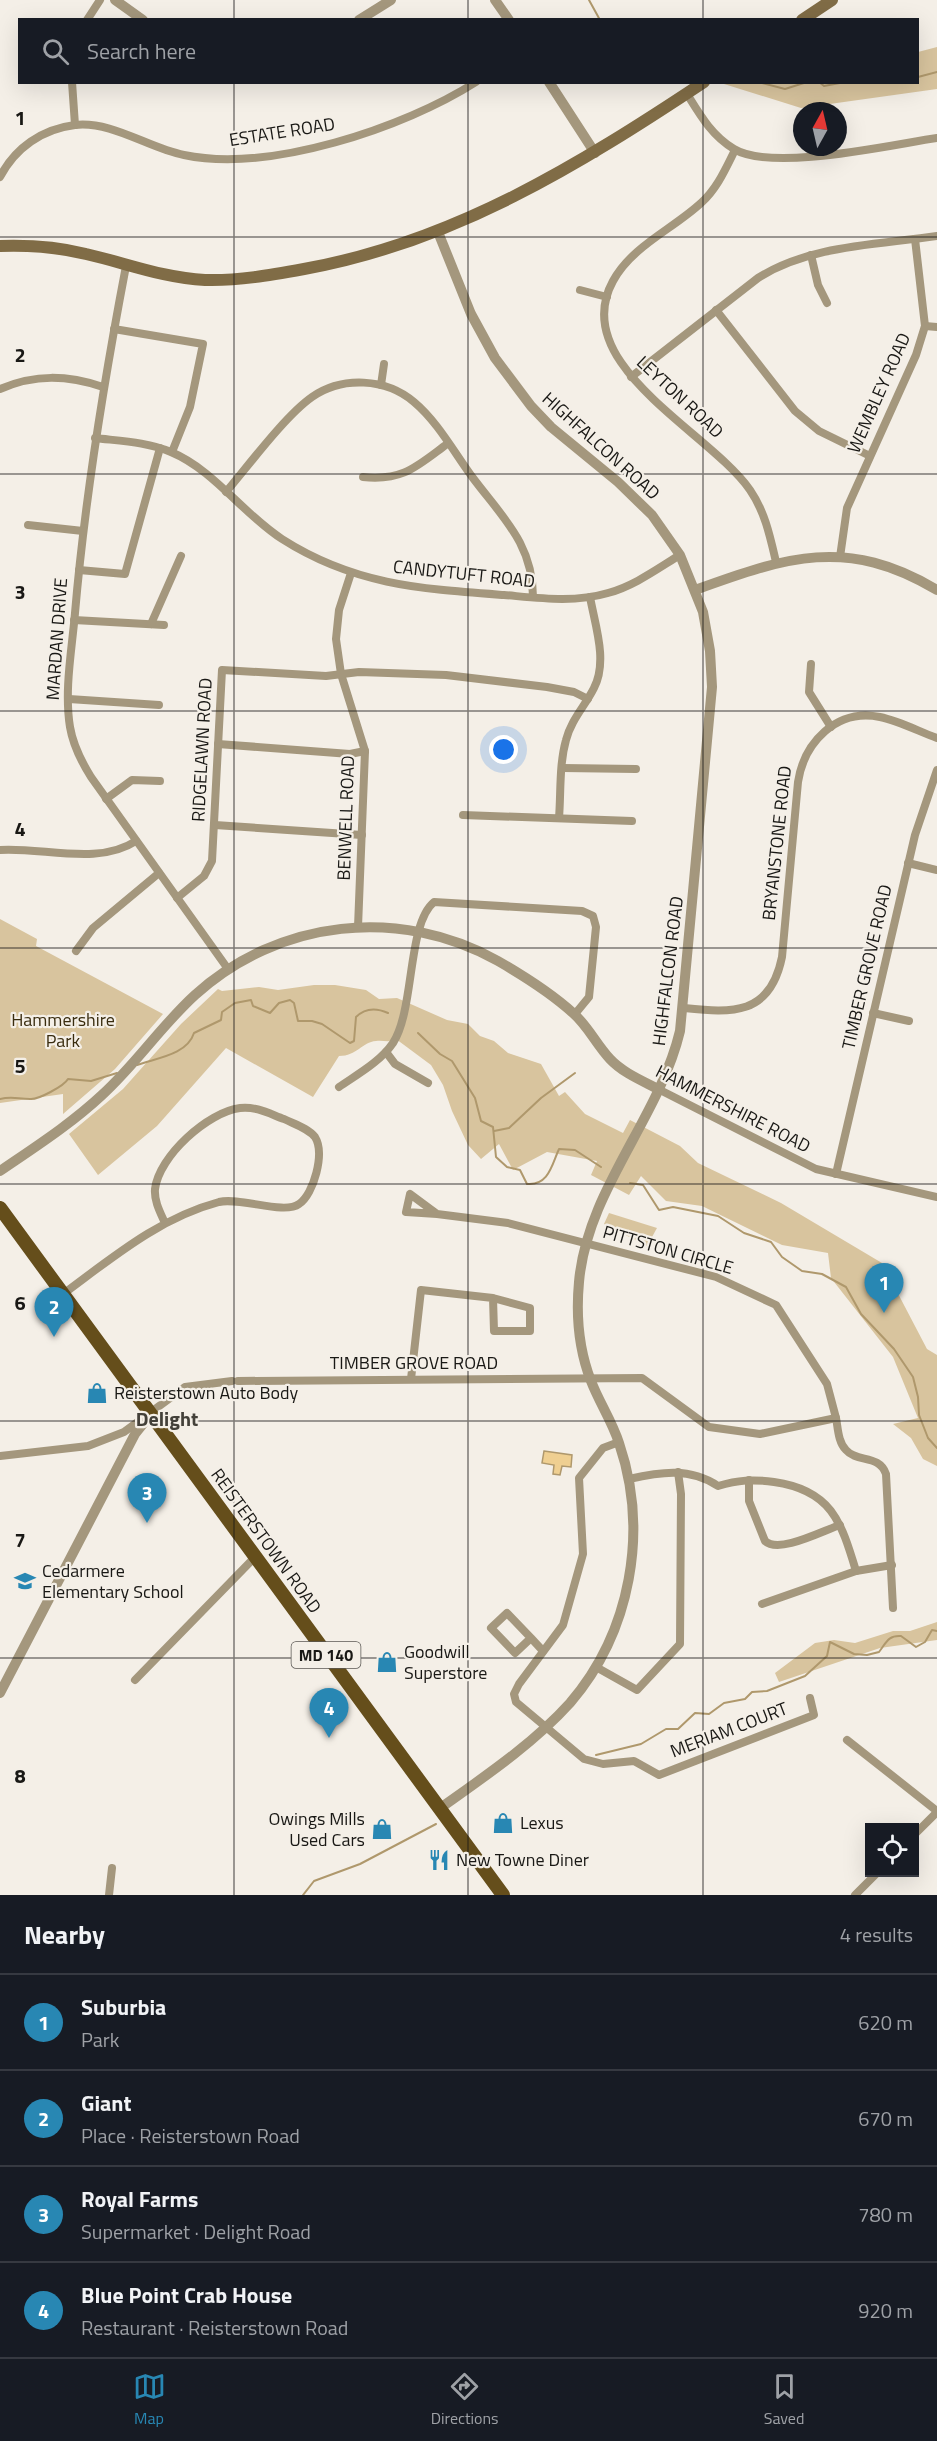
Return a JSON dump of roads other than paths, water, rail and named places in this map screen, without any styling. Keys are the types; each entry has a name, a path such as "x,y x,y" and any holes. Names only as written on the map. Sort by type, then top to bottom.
{"main road":[{"path":"805,18 832,0"},
{"path":"0,246 67,250 186,279 256,277 350,259 438,231 501,205 595,153 701,84"},
{"name":"REISTERSTOWN ROAD","path":"0,1208 503,1895"}],"street":[{"path":"88,18 100,0"},
{"path":"115,0 140,18"},
{"path":"362,18 391,0"},
{"path":"495,0 508,18"},
{"path":"72,84 75,125"},
{"name":"ESTATE ROAD","path":"0,177 12,158 33,140 47,131 75,125 99,126 185,156 224,159 251,157 321,146 360,135 424,111 472,84"},
{"path":"550,84 595,153"},
{"path":"687,94 714,134 735,150 755,157 777,160 937,138"},
{"name":"LEYTON ROAD","path":"735,150 709,194 625,264 612,283 607,297 605,323 610,345 631,377 705,443 749,488 767,522 777,562"},
{"name":"HIGHFALCON ROAD","path":"438,231 471,314 495,358 513,383 551,427 637,499 680,555 695,590 708,635 712,687 684,1008 676,1051 660,1090 598,1209 581,1264 578,1304 581,1340 591,1380 619,1442 629,1479 634,1530 630,1572 621,1613 596,1667 570,1702 545,1727 439,1809"},
{"path":"631,377 716,310 780,264 811,255 937,236"},
{"name":"WEMBLEY ROAD","path":"840,557 847,508 916,355 925,326 915,239"},
{"path":"811,255 818,285 827,303"},
{"name":"MARDAN DRIVE","path":"126,266 103,387 83,531 69,699 73,741 83,765 228,969"},
{"path":"580,290 607,297"},
{"path":"716,310 795,411 819,431 870,456"},
{"path":"925,326 937,327"},
{"path":"114,329 203,344 190,407 172,452"},
{"path":"381,385 384,364"},
{"path":"0,389 25,380 53,377 69,377 103,387"},
{"path":"226,492 311,398 328,388 347,383 381,385 396,390 413,401 526,551 533,577 533,597"},
{"name":"CANDYTUFT ROAD","path":"95,438 172,452 196,466 283,539 318,560 351,573 407,587 533,597 590,597 633,583 680,555"},
{"path":"363,477 381,479 400,476 447,444"},
{"path":"79,570 125,574 160,448"},
{"path":"28,525 83,531"},
{"path":"152,624 182,555"},
{"path":"695,590 777,562 816,556 840,557 891,567 937,590"},
{"name":"BENWELL ROAD","path":"351,573 337,625 337,654 365,751 358,927"},
{"path":"559,818 562,768 569,729 598,679 600,662 590,597"},
{"path":"74,620 164,625"},
{"path":"811,664 809,692 831,727"},
{"name":"RIDGELAWN ROAD","path":"177,898 209,869 215,825 222,670 326,676 341,674"},
{"path":"341,674 381,673 489,680 574,692 588,699"},
{"path":"69,699 159,705"},
{"name":"BRYANSTONE ROAD","path":"684,1008 729,1011 749,1007 765,995 776,978 782,957 800,768 811,745 831,727 851,718 879,717 937,738"},
{"path":"218,744 350,754 365,751"},
{"path":"562,768 636,769"},
{"name":"TIMBER GROVE ROAD","path":"836,1174 908,863 922,811 937,770"},
{"path":"106,798 132,780 160,781"},
{"path":"463,815 632,821"},
{"path":"215,825 362,835"},
{"path":"0,850 101,853 123,849 136,841"},
{"path":"908,863 937,870"},
{"path":"76,951 93,928 159,873"},
{"path":"339,1087 369,1067 386,1052 396,1037 402,1020 426,910 438,901 588,913 593,916 596,927 589,997 575,1014"},
{"name":"HAMMERSHIRE ROAD","path":"0,1171 101,1096 193,997 228,969 294,938 358,927 420,932 458,942 500,962 547,992 575,1014 610,1059 628,1073 790,1158 836,1174 937,1197"},
{"path":"873,1013 909,1022"},
{"path":"386,1052 395,1064 428,1083"},
{"path":"63,1294 135,1241 165,1223 230,1201 286,1208 301,1204 310,1191 318,1163 318,1144 315,1138 303,1128 261,1110 239,1108 227,1111 182,1142 157,1181 156,1202 165,1223"},
{"name":"PITTSTON CIRCLE","path":"437,1214 508,1223 716,1277 776,1305 828,1384 844,1449 849,1454 873,1460 884,1467 889,1496 892,1565"},
{"path":"411,1379 421,1290 494,1298 530,1308 530,1331 494,1331 494,1298"},
{"path":"591,1380 642,1378 710,1426 760,1434 836,1418"},
{"name":"TIMBER GROVE ROAD","path":"0,1456 88,1446 124,1432 185,1387 235,1381 591,1380"},
{"path":"0,1693 135,1434 151,1414"},
{"path":"545,1727 516,1702 514,1694 564,1625 583,1554 579,1478 603,1448 619,1442"},
{"path":"629,1479 678,1472 700,1476 718,1486 741,1479 789,1484 814,1494 833,1512 840,1525 856,1571"},
{"path":"596,1667 637,1690 680,1644 682,1504 678,1472"},
{"path":"749,1480 749,1501 769,1545 782,1546 840,1525"},
{"path":"135,1680 255,1557"},
{"path":"762,1604 856,1571 892,1565 893,1608"},
{"path":"531,1638 515,1653 491,1628 507,1613 531,1638 543,1651"},
{"name":"MERIAM COURT","path":"545,1727 584,1760 603,1764 634,1761 659,1775 814,1715 810,1698"},
{"path":"848,1740 937,1811 919,1831"},
{"path":"109,1895 112,1868"},
{"path":"855,1895 873,1877"}],"waterway":[{"path":"589,0 599,18"},
{"path":"919,77 937,72"},
{"path":"766,84 785,89 801,84"},
{"path":"822,84 824,86 834,84"},
{"path":"137,1065 178,1051 185,1046 194,1033 221,1020 222,1012 235,1003 251,1000 253,1006 270,1013 279,1003 290,1000 294,1003 298,1021 322,1024 350,1043 354,1041 356,1017 371,1010 388,1013"},
{"path":"418,1033 440,1054 452,1061 475,1098 481,1121 493,1127 496,1157 507,1167 520,1170 527,1184 534,1184 545,1178 559,1149 575,1150 601,1167"},
{"path":"0,1099 34,1099 56,1089 68,1079 91,1081 117,1073"},
{"path":"494,1131 509,1128 541,1098 575,1073"},
{"path":"630,1183 643,1185 659,1210 673,1207 718,1216 744,1233 771,1242 782,1257 802,1271 822,1274 846,1287 861,1314 894,1349 913,1377 918,1397 919,1415 928,1438 937,1448"},
{"path":"596,1755 641,1744 666,1729 678,1729 695,1713 709,1714 724,1703 745,1699 752,1692 767,1691 805,1676 827,1656 830,1642 854,1654 867,1655 879,1652 893,1637 901,1636 916,1647 925,1642 932,1630 937,1631"},
{"path":"303,1895 314,1881 360,1864 436,1824"}],"place":[{"name":"Suburbia","path":"884,1313"},
{"name":"Giant","path":"54,1337"},
{"name":"Reisterstown Auto Body","path":"97,1393"},
{"name":"Royal Farms","path":"147,1523"},
{"name":"Cedarmere Elementary School","path":"25,1581"},
{"name":"Goodwill Superstore","path":"387,1662"},
{"name":"Blue Point Crab House","path":"329,1738"},
{"name":"Lexus","path":"503,1823"},
{"name":"Owings Mills Used Cars","path":"382,1829"},
{"name":"New Towne Diner","path":"439,1860"}],"district":[{"name":"Delight","path":"167,1419"}],"park label":[{"name":"Hammershire Park","path":"63,1030"}]}
